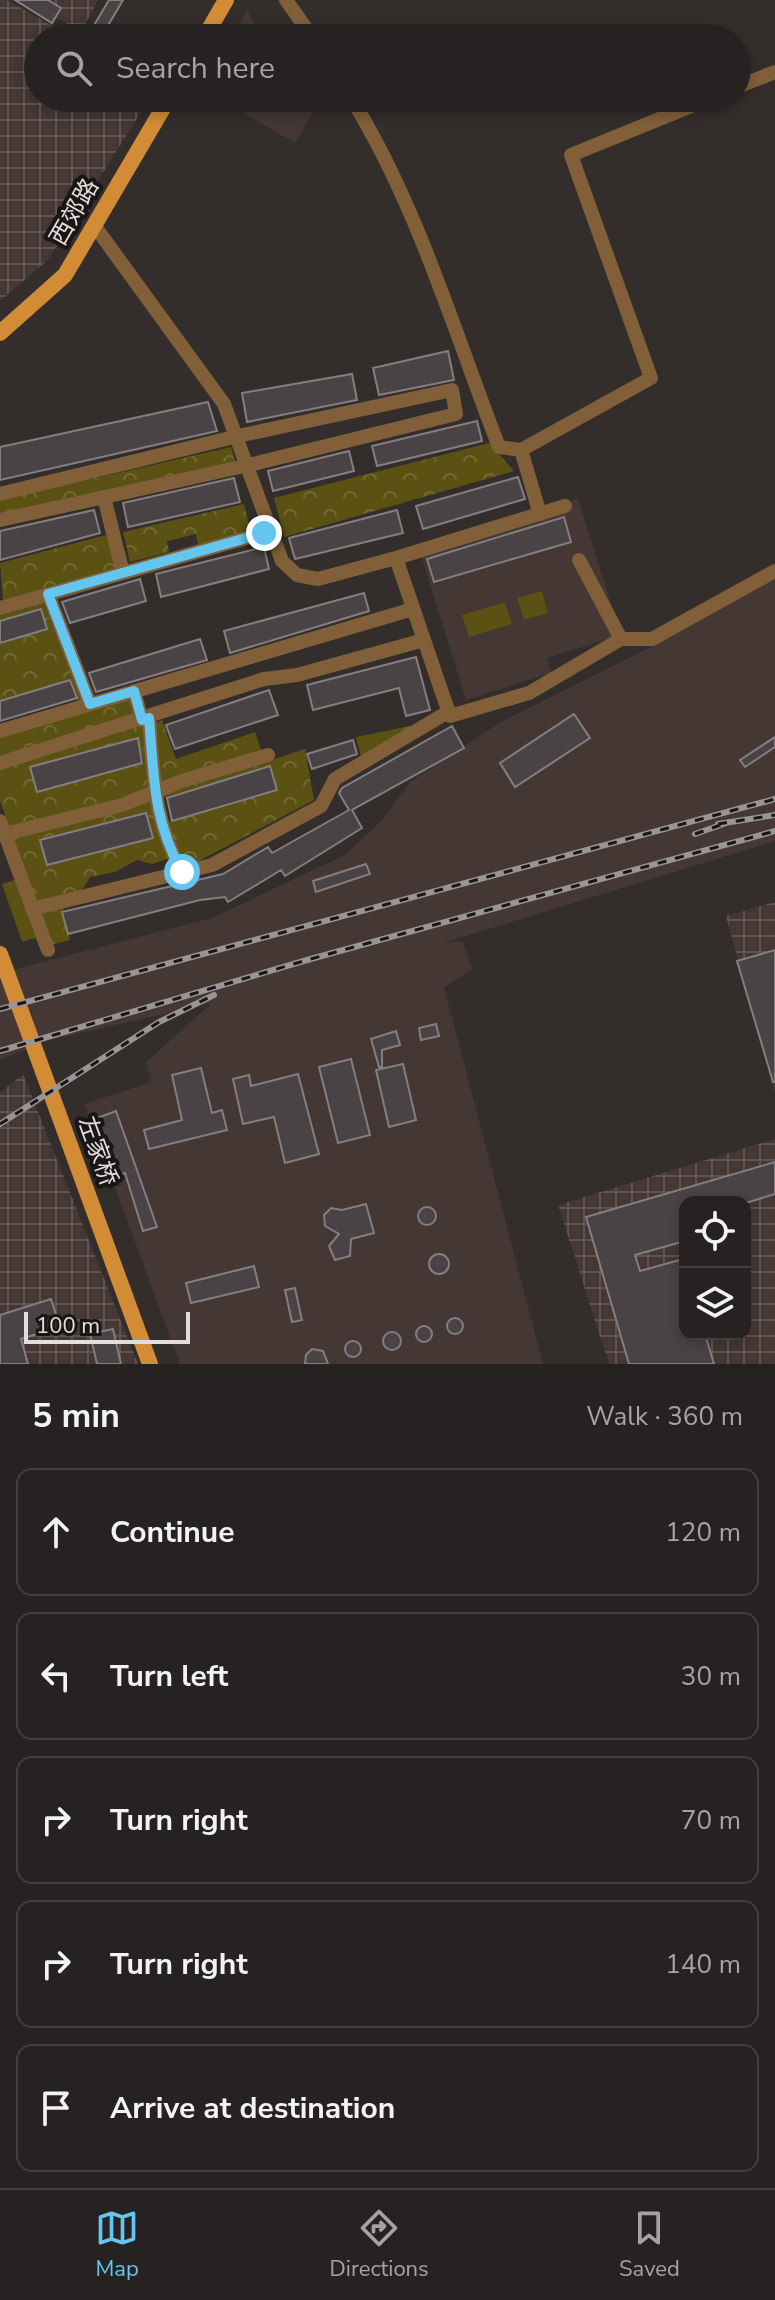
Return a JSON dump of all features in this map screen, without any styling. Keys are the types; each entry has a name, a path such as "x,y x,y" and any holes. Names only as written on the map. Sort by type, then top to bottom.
{"main road":[{"path":"212,24 226,0"},
{"name":"西郊路","path":"0,333 65,275 161,112"},
{"name":"左家桥","path":"0,954 150,1364"}],"street":[{"path":"286,0 303,24"},
{"path":"751,81 775,72"},
{"path":"360,112 374,135 416,234 499,447 521,450 651,378 571,155 677,112"},
{"path":"94,225 224,404 282,561 297,575 318,579 565,506"},
{"path":"0,494 238,436 452,390 456,414 249,465 0,520"},
{"path":"521,450 540,514"},
{"path":"104,497 123,573"},
{"path":"0,608 271,531"},
{"path":"396,558 450,716 529,693 621,639 652,639 775,571"},
{"path":"579,560 621,639"},
{"path":"48,594 90,704"},
{"path":"0,731 413,609"},
{"path":"0,763 264,679 297,675 424,640"},
{"path":"134,691 145,719 164,841 182,872"},
{"path":"32,909 212,865 321,806 335,779 448,712"},
{"path":"48,950 2,827 122,805 268,755"}],"shaded area":[{"path":"0,0 7,0 49,24 24,24 24,112 141,112 48,260 0,301"},
{"path":"27,0 98,0 85,24 68,24"},
{"path":"247,10 254,24 240,24"},
{"path":"241,112 313,112 295,143"},
{"path":"578,499 621,635 547,658 551,673 466,700 419,549"},
{"path":"775,577 775,841 443,943 463,941 472,970 444,987 543,1364 180,1364 84,1104 151,1082 146,1062 212,1003 46,1041 0,1060 0,973 212,918 345,855 382,820 410,782 499,723 649,648"},
{"path":"775,902 775,1094 726,916"},
{"path":"23,1074 138,1364 0,1364 0,1093"},
{"path":"775,1139 775,1364 609,1364 558,1205"}],"green space":[{"path":"489,443 514,471 284,537 274,498"},
{"path":"231,447 235,461 0,513 0,500"},
{"path":"244,504 251,533 198,545 196,534 167,541 169,552 130,562 123,532"},
{"path":"106,535 118,568 3,600 0,563"},
{"path":"542,591 548,613 524,620 517,598"},
{"path":"43,602 87,712 131,698 143,728 162,720 176,759 255,732 265,762 305,749 314,800 197,862 167,859 152,864 137,860 115,872 90,877 83,889 61,897 70,940 51,945 0,801 0,725 78,701 71,679 0,701 0,643 47,629 40,609 0,621 0,614","holes":["138,738 144,763 37,791 31,767","270,767 277,791 169,822 162,798","147,813 153,837 47,864 41,839"]},
{"path":"505,602 512,624 469,637 462,615"},
{"path":"420,724 361,757 356,737"},
{"path":"15,880 36,938 22,942 2,884"}],"building":[{"path":"15,0 48,0 61,8 52,23"},
{"path":"109,0 123,0 109,24 95,24"},
{"path":"448,351 454,380 379,395 373,368"},
{"path":"352,374 357,400 247,422 242,393"},
{"path":"208,402 217,431 0,480 0,447"},
{"path":"477,421 482,441 377,466 372,446"},
{"path":"349,451 354,471 273,491 268,471"},
{"path":"518,477 525,499 423,529 416,506"},
{"path":"234,478 240,502 128,527 123,503"},
{"path":"94,510 100,533 0,560 0,531"},
{"path":"397,510 403,533 295,559 289,538"},
{"path":"564,517 571,542 434,582 427,559"},
{"path":"264,547 269,569 161,597 156,574"},
{"path":"140,579 146,601 70,623 62,602"},
{"path":"364,593 369,611 230,653 224,631"},
{"path":"41,609 47,629 0,643 0,621"},
{"path":"200,639 207,660 96,692 89,673"},
{"path":"416,657 430,710 406,716 399,688 313,710 307,685"},
{"path":"70,680 77,698 0,721 0,701"},
{"path":"269,690 278,715 175,749 166,725"},
{"path":"574,714 590,738 515,787 500,763"},
{"path":"452,726 464,748 352,810 362,828 285,876 281,870 228,902 225,897 200,900 68,934 62,912 223,874 268,847 272,853 349,810 339,793 342,788"},
{"path":"775,737 775,747 745,767 740,760"},
{"path":"138,738 142,763 37,792 30,767"},
{"path":"353,740 357,754 312,769 307,754"},
{"path":"270,766 277,790 172,821 167,798"},
{"path":"146,813 153,838 47,865 40,840"},
{"path":"366,864 370,874 316,892 313,881"},
{"path":"775,950 775,1082 773,1082 737,961"},
{"path":"436,1024 439,1036 421,1040 419,1028"},
{"path":"396,1031 400,1045 382,1050 382,1067 379,1067 371,1039"},
{"path":"351,1059 370,1135 338,1143 319,1067"},
{"path":"403,1064 416,1120 389,1127 376,1070"},
{"path":"201,1068 212,1113 222,1110 227,1130 149,1149 144,1130 182,1120 172,1075"},
{"path":"298,1074 319,1154 285,1163 274,1117 243,1124 233,1079 249,1075 251,1086"},
{"path":"116,1111 157,1227 143,1231 125,1173 114,1177 94,1119"},
{"path":"775,1162 775,1194 751,1201 751,1196 679,1196 679,1243 635,1255 640,1271 679,1260 679,1340 707,1340 714,1364 629,1364 586,1217"},
{"path":"366,1204 374,1233 351,1239 350,1256 335,1260 329,1246 339,1234 325,1226 324,1215 331,1208 342,1210"},
{"path":"427,1207 436,1216 427,1225 418,1216"},
{"path":"439,1254 446,1257 449,1264 446,1271 439,1274 432,1271 429,1264 432,1257"},
{"path":"254,1266 259,1287 191,1303 186,1283"},
{"path":"295,1288 302,1320 292,1322 285,1290"},
{"path":"51,1299 60,1327 21,1339 28,1364 0,1364 0,1315"},
{"path":"455,1318 461,1320 461,1332 455,1334 449,1332 447,1326 449,1320"},
{"path":"421,1326 427,1326 432,1334 430,1340 421,1342 416,1337 416,1331"},
{"path":"113,1329 121,1364 97,1364 90,1334"},
{"path":"392,1332 401,1341 392,1350 383,1341"},
{"path":"350,1341 356,1341 361,1349 359,1355 350,1357 345,1352 345,1346"},
{"path":"312,1349 323,1351 328,1364 305,1364 306,1355"}],"railway":[{"path":"0,1009 775,799"},
{"path":"718,824 775,815"},
{"path":"695,834 729,822"},
{"path":"0,1051 307,960 775,831"},
{"path":"0,1124 159,1022 214,995"}],"route":[{"path":"182,872 164,841 158,816 149,718 142,720 134,691 90,704 48,594 264,533"}]}
